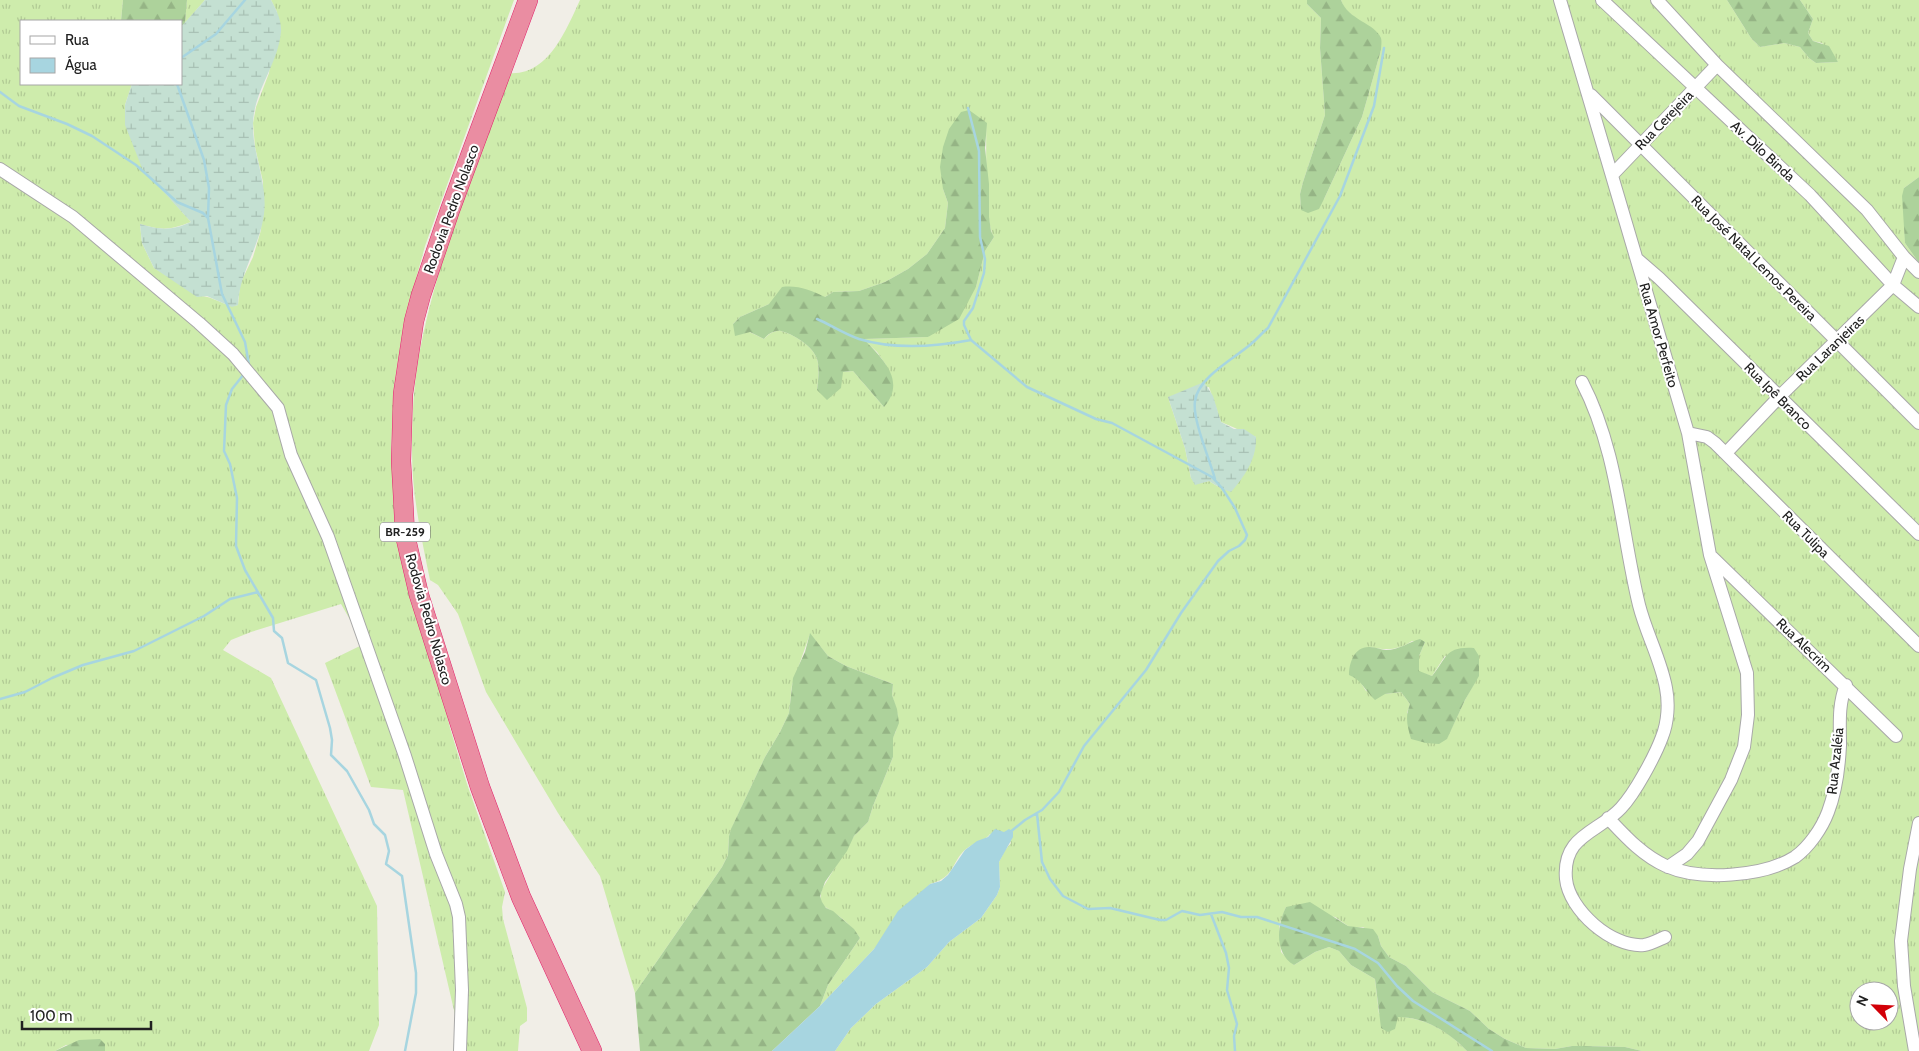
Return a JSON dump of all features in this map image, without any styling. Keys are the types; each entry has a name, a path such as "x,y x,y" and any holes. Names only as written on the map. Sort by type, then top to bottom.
{"highway":[{"name":"Rodovia Pedro Nolasco","path":"528,0 450,210 414,321 403,394 400,461 402,496 405,535 419,595 480,787 521,897 592,1051"}],"street":[{"name":"Rua Amor Perfeito","path":"1560,0 1688,433 1710,555 1747,673 1748,716 1741,756 1731,780 1698,841 1687,854 1668,867"},
{"name":"Av. Dilo Binda","path":"1602,0 1810,195 1893,285 1919,307"},
{"path":"1657,0 1717,65 1867,210 1904,257 1919,272"},
{"name":"Rua Cerejeira","path":"1612,174 1717,65"},
{"name":"Rua José Natal Lemos Pereira","path":"1589,94 1919,422"},
{"path":"0,169 73,217 199,323 234,354 278,408 291,455 328,537 405,756 436,854 456,904 459,917 462,990 460,1051"},
{"name":"Rua Laranjeiras","path":"1726,453 1779,397 1893,285 1904,257"},
{"name":"Rua Ipê Branco","path":"1637,259 1659,278 1919,534"},
{"path":"1582,382 1594,406 1616,481 1640,606 1666,688 1667,717 1663,735 1657,749 1620,809 1587,832 1569,852 1566,879 1569,891 1581,912 1607,934 1635,944 1652,943 1665,937"},
{"name":"Rua Tulipa","path":"1688,433 1696,433 1707,437 1726,453 1917,638"},
{"name":"Rua Alecrim","path":"1710,555 1846,685 1896,736"},
{"name":"Rua Azaléia","path":"1608,818 1642,852 1668,867 1684,872 1715,875 1752,872 1783,864 1797,856 1807,845 1819,830 1828,812 1836,787 1840,746 1840,704 1846,685"},
{"path":"1915,1051 1904,986 1901,941 1914,888 1910,869 1919,822"}],"green space":[{"path":"0,0 123,0 121,20 20,20 20,85 132,85 125,105 160,187 191,222 166,229 140,224 142,243 154,268 202,296 234,306 238,305 240,284 253,257 261,230 263,182 255,147 253,123 256,107 269,73 277,12 271,0 514,0 425,246 404,323 394,387 391,450 395,496 450,728 467,784 505,892 502,907 503,919 527,1008 527,1021 520,1026 518,1051 456,1051 456,1019 403,790 371,787 325,663 364,644 341,604 251,632 231,640 223,650 271,678 377,906 379,1025 369,1051 105,1051 105,1044 66,1045 55,1051 0,1051"},
{"path":"123,0 187,0 185,23 182,26 182,20 121,20"},
{"path":"187,0 205,0 185,23"},
{"path":"205,0 271,0 281,24 276,55 254,111 253,135 265,202 262,226 242,282 238,305 232,307 207,296 197,297 154,268 142,243 140,224 166,229 191,222 142,168 125,125 125,105 132,85 182,85 182,26"},
{"path":"580,0 1307,0 1307,4 1321,18 1320,48 1325,115 1303,182 1300,194 1301,210 1324,199 1362,117 1381,50 1344,8 1341,0 1727,0 1751,38 1760,47 1784,43 1800,47 1816,63 1838,62 1822,43 1813,41 1808,33 1813,19 1800,0 1919,0 1919,177 1904,188 1905,243 1919,263 1919,1051 1642,1051 1625,1047 1586,1046 1555,1049 1526,1048 1505,1039 1489,1029 1470,1011 1432,992 1406,966 1389,957 1381,946 1378,936 1363,927 1354,928 1335,917 1286,907 1279,925 1281,952 1294,965 1315,952 1329,947 1339,951 1351,965 1375,979 1379,1014 1410,1018 1434,1026 1455,1040 1467,1051 835,1051 851,1028 876,1004 927,967 949,942 981,918 997,895 1000,887 999,862 1011,843 1004,832 990,834 966,849 949,874 930,884 874,949 820,1006 828,985 860,938 845,921 823,905 821,901 822,889 854,836 868,822 893,757 893,737 896,731 898,716 892,695 893,684 846,666 828,656 810,634 792,685 789,713 765,757 734,823 729,836 728,855 722,867 635,993 600,876 558,813 486,692 458,614 438,585 430,580 418,515 412,467 414,395 422,340 439,272 472,172 508,73 522,72 534,68 545,60 562,37","holes":["986,123 987,199 994,237 985,251 976,287 928,337 863,339 877,352 886,365 884,407 853,371 843,372 817,390 819,370 817,359 807,345 797,338 781,331 776,331 764,339 733,324 740,317 769,304 825,297 833,292 859,291 885,282 908,269 927,254 945,228 948,203 943,189","1209,387 1221,422 1256,437 1253,456 1222,489 1209,481 1199,483 1191,478 1185,448 1168,397","1412,641 1425,642 1419,656 1419,672 1432,676 1445,656 1478,676 1447,738 1407,713 1410,704 1401,692 1385,694 1366,691 1358,678 1369,647 1391,649 1402,647"]},
{"path":"1307,0 1341,0 1349,12 1378,33 1381,38 1381,50 1362,117 1319,209 1308,213 1301,210 1300,194 1325,115 1320,48 1321,18 1307,4"},
{"path":"1727,0 1800,0 1813,19 1808,33 1813,41 1829,46 1838,62 1816,63 1800,47 1784,43 1760,47 1751,38"},
{"path":"969,110 987,123 985,148 989,184 989,217 994,237 985,251 976,287 959,319 928,337 864,339 884,362 893,379 893,388 884,407 853,371 843,372 841,388 827,400 817,390 818,366 815,354 802,341 791,335 776,331 764,339 750,332 735,336 733,324 740,317 769,304 782,287 804,289 825,297 833,292 859,291 885,282 908,269 927,254 945,228 948,203 943,189 940,167 943,147 949,129 961,112"},
{"path":"1919,177 1919,263 1905,243 1902,196 1904,188"},
{"path":"1204,382 1213,396 1221,422 1234,429 1244,429 1256,437 1256,445 1249,466 1231,492 1209,481 1195,485 1191,478 1185,448 1168,397"},
{"path":"810,633 828,656 846,666 893,684 892,695 899,723 893,738 893,757 868,822 854,836 847,851 825,882 820,896 826,908 833,911 854,929 860,938 828,985 820,1006 772,1051 640,1051 635,993 722,867 728,855 731,829 765,757 789,713 793,678 805,652"},
{"path":"1420,639 1425,642 1419,656 1419,671 1432,676 1452,651 1474,648 1479,656 1479,676 1465,700 1447,739 1439,744 1411,739 1407,721 1410,704 1401,692 1385,694 1375,700 1360,683 1349,675 1352,660 1360,649 1374,647 1391,650"},
{"path":"1310,902 1348,926 1373,929 1389,957 1406,966 1432,992 1470,1011 1489,1029 1505,1039 1526,1048 1555,1049 1572,1046 1625,1047 1642,1051 1467,1051 1436,1027 1418,1020 1398,1017 1395,1029 1388,1032 1381,1028 1375,979 1351,965 1339,951 1329,947 1315,952 1294,965 1283,953 1280,946 1279,930 1286,907"},
{"path":"100,1039 105,1044 105,1051 55,1051 79,1040"}],"water":[{"path":"995,829 1004,832 1009,829 1013,832 1013,837 999,862 1000,887 997,895 981,918 949,942 927,967 876,1004 851,1028 835,1051 772,1051 820,1006 874,949 898,911 930,884 941,881 948,875 965,850 977,841 988,837"}],"waterway":[{"path":"182,57 216,34 245,0"},
{"path":"1215,479 1196,418 1195,401 1198,392 1210,376 1268,328 1340,196 1374,106 1384,48"},
{"path":"177,85 204,160 209,188 208,218 222,294 245,342 249,365"},
{"path":"0,92 19,106 67,124 92,136 136,165 177,202 203,213 208,218"},
{"path":"968,108 979,151 980,237 985,259 984,273 973,308 964,321 971,340 1027,387 1096,419 1112,423 1212,477 1235,508 1247,535 1239,546 1229,551 1218,561 1181,613 1146,670 1084,746 1059,792 1042,810 1025,820 1009,833"},
{"path":"817,319 853,337 886,345 929,346 971,340"},
{"path":"244,374 232,389 226,405 224,451 230,464 237,498 236,546 245,570 273,618 274,631 282,638 288,663 316,680 330,728 332,740 331,755 347,771 369,810 374,824 385,835 389,851 386,864 402,876 416,973 416,993 405,1051"},
{"path":"0,699 25,692 83,665 134,651 204,616 230,599 258,592"},
{"path":"1037,814 1042,862 1050,879 1063,896 1088,909 1110,908 1160,920 1166,920 1182,911 1200,915 1222,912 1241,917 1257,917 1355,949 1378,963 1397,986 1413,1001 1492,1051"},
{"path":"1211,914 1226,953 1229,968 1227,990 1237,1024 1234,1036 1235,1051"}]}
